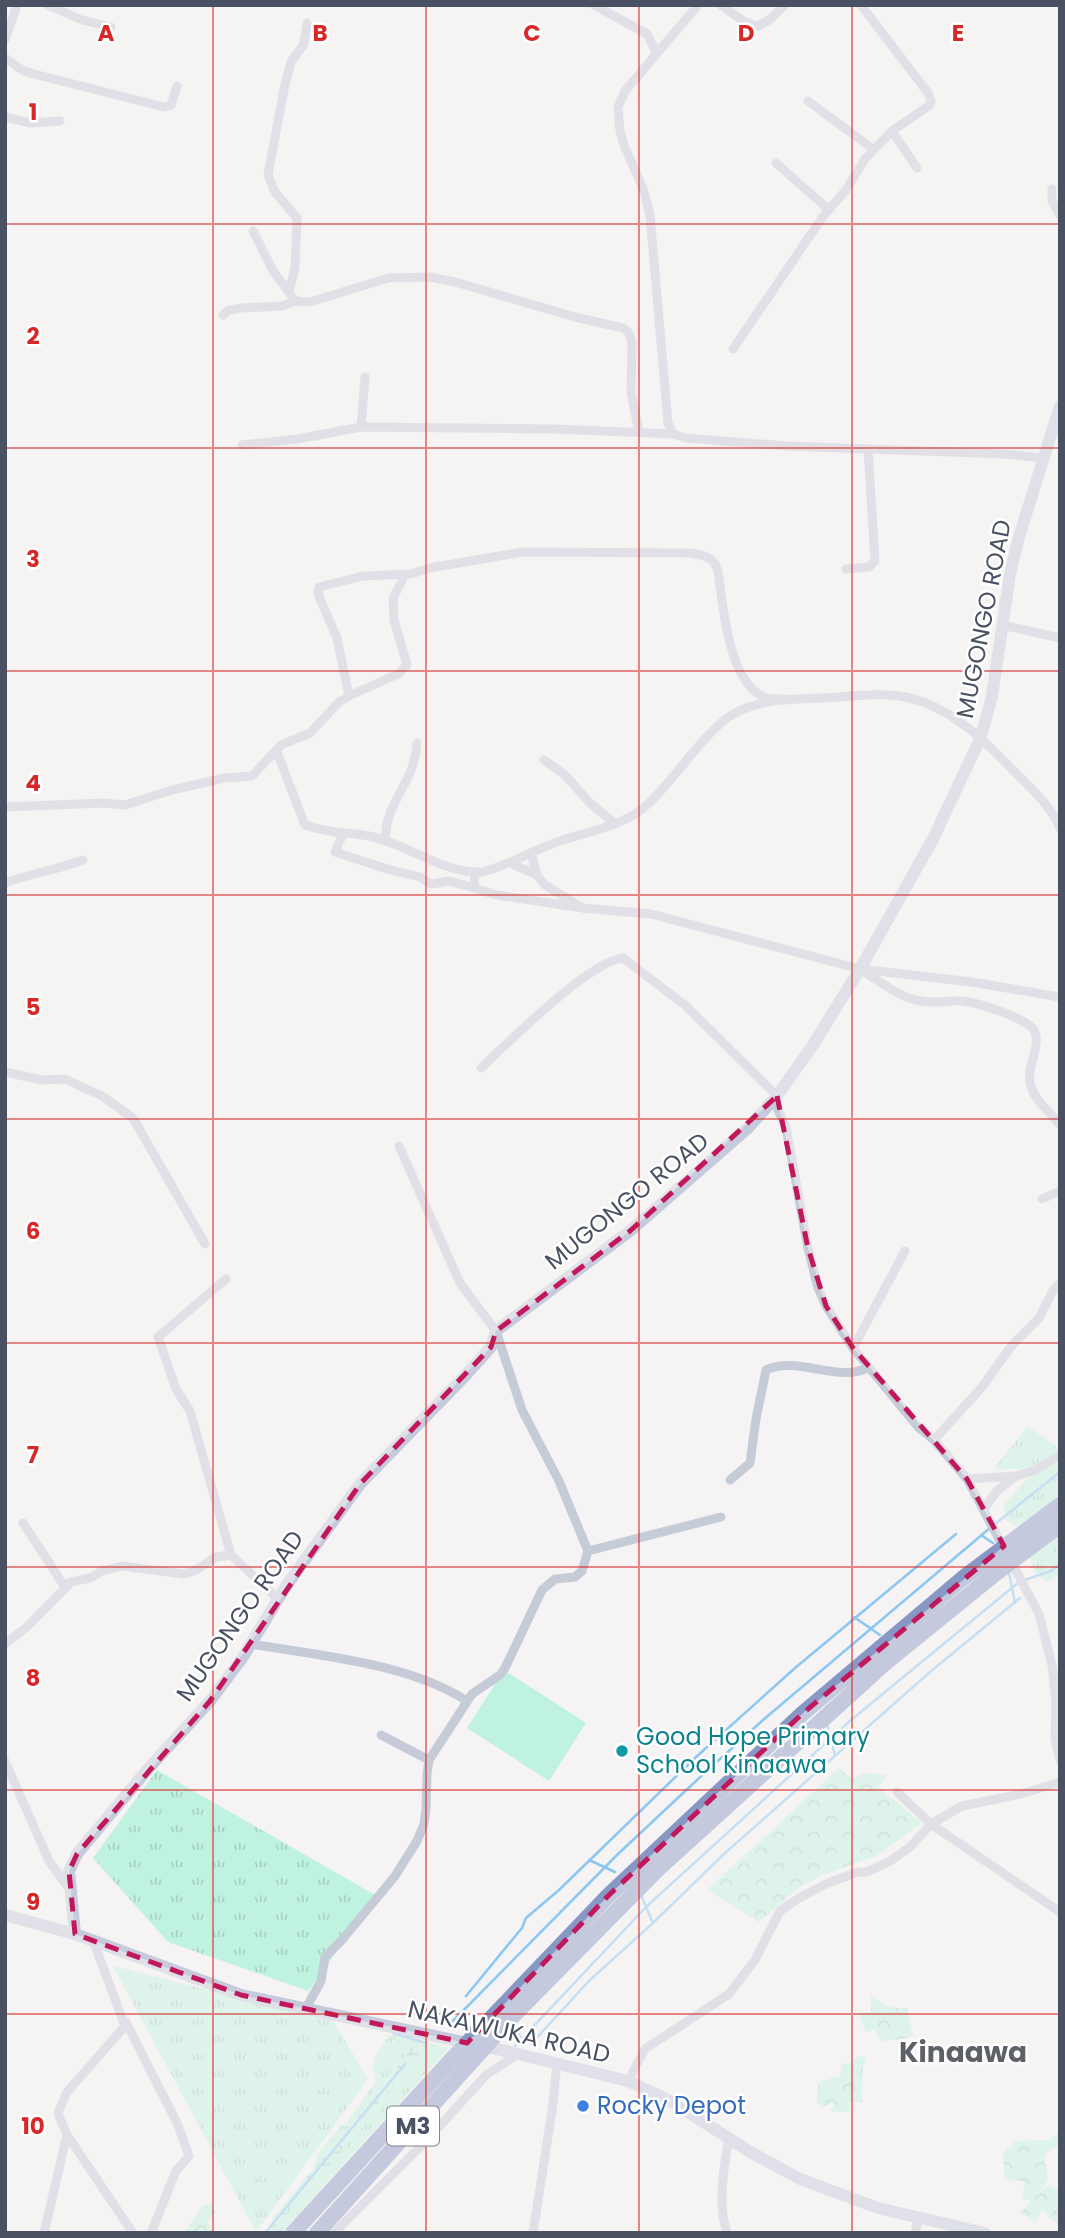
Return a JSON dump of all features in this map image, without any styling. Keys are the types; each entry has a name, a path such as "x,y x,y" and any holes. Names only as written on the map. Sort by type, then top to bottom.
{"highway":[{"name":"M3","path":"293,2233 454,2057 609,1895 802,1714 962,1579 1060,1504"},
{"name":"M3","path":"317,2233 509,2020 659,1868 886,1663 996,1573 1060,1525"}],"street":[{"path":"5,40 17,5"},
{"path":"48,5 82,20 111,27"},
{"path":"594,5 647,34 656,52"},
{"path":"673,434 668,423 650,215 638,173 624,145 618,107 625,91 698,5"},
{"path":"720,5 745,22 758,26 785,5"},
{"path":"733,349 873,149 892,131 930,105 930,97 861,5"},
{"path":"289,292 295,268 296,218 275,192 268,175 284,89 291,62 304,44 307,23"},
{"path":"5,58 22,71 164,107 171,105 177,86"},
{"path":"808,102 873,149"},
{"path":"5,117 31,123 60,121"},
{"path":"892,131 917,168"},
{"path":"776,163 829,209"},
{"path":"1052,189 1052,201 1060,215"},
{"path":"253,231 273,271 295,301"},
{"path":"223,315 229,310 282,306 295,301 310,302 388,278 430,277 623,328 629,333 632,342 631,391 639,432"},
{"path":"361,427 365,377"},
{"name":"MUGONGO ROAD","path":"75,1934 69,1871 77,1854 147,1770 211,1701 252,1644 278,1599 360,1484 491,1347 496,1331 630,1231 748,1128 777,1097 813,1045 860,969 933,839 981,737 992,696 1019,537 1060,406"},
{"path":"242,445 297,439 361,427 555,429 1043,458"},
{"path":"846,569 869,566 875,561 867,449"},
{"path":"349,696 337,638 317,589 363,576 419,573 430,568 535,551 691,553 707,556 716,565 730,643 738,668 756,690 767,698 877,695 905,697 929,704 951,715 981,737 1041,796 1060,828"},
{"path":"5,807 104,803 125,805 172,790 224,778 252,776 281,745 313,731 329,712 349,696 398,674 407,665 394,620 393,598 405,575"},
{"path":"1002,625 1060,638"},
{"path":"277,752 305,825 317,830 369,836 446,866 475,873 495,869 557,842 615,824 650,803 714,730 732,715 753,705 784,699"},
{"path":"386,841 385,831 389,815 413,767 417,743"},
{"path":"544,760 564,774 590,803 615,824"},
{"path":"343,834 335,852 420,877 431,884 449,881 496,895 583,908 651,914 860,969 971,982 1060,997"},
{"path":"531,853 537,875 545,885 583,908"},
{"path":"5,883 30,873 62,868 83,860"},
{"path":"510,863 537,875"},
{"path":"474,888 475,873"},
{"path":"536,901 545,885"},
{"path":"481,1068 541,1011 587,976 617,958 623,958 686,1006 777,1097 778,1110 786,1127 801,1214 818,1288 826,1306 853,1348 918,1427 934,1440 967,1479 1039,1614 1052,1665 1056,1702 1055,1738 1060,1760"},
{"path":"860,969 905,996 920,1001 967,1002 1028,1024 1035,1031 1036,1040 1030,1085 1060,1125"},
{"path":"5,1072 42,1080 65,1079 102,1096 133,1118 205,1244"},
{"path":"304,2010 321,1981 325,1957 395,1876 417,1841 424,1824 429,1760 476,1690 500,1675 505,1668 542,1590 555,1579 575,1577 582,1571 588,1551 559,1481 522,1410 496,1331 460,1283 399,1146"},
{"path":"1042,1199 1060,1191"},
{"path":"853,1348 905,1251"},
{"path":"226,1279 158,1337 176,1389 190,1411 231,1555 278,1599"},
{"path":"934,1440 982,1387 1013,1344 1039,1318 1060,1283"},
{"path":"730,1480 750,1463 766,1370 795,1367 859,1371 869,1367"},
{"path":"967,1479 1016,1476 1036,1470 1060,1455"},
{"path":"984,1509 997,1492 1016,1476"},
{"path":"588,1551 721,1517"},
{"path":"23,1523 65,1587"},
{"path":"5,1644 28,1626 71,1582 122,1566 184,1574 216,1557 231,1555"},
{"path":"252,1644 406,1674 452,1691 467,1701"},
{"path":"381,1735 429,1760"},
{"path":"5,1761 49,1861 71,1891"},
{"path":"628,2081 645,2049 736,1987 755,1960 780,1911 828,1883 858,1872 867,1872 890,1861 910,1847 931,1824 970,1803 1021,1794 1060,1782"},
{"path":"897,1792 931,1824 1060,1912"},
{"name":"NAKAWUKA ROAD","path":"5,1915 75,1934 241,1995 514,2053 628,2081 672,2102 800,2179 878,2208 985,2233"},
{"path":"94,1943 126,2022 178,2125 189,2155 176,2171 151,2233"},
{"path":"126,2022 124,2028 67,2092 58,2113 67,2135 132,2233"},
{"path":"334,2233 427,2140 486,2075 514,2053"},
{"path":"534,2233 557,2063"},
{"path":"44,2233 67,2135"},
{"path":"727,2233 723,2222 722,2183 729,2138"},
{"path":"915,2233 918,2219"}],"highlighted area":[{"path":"777,1096 808,1248 826,1306 853,1348 967,1479 1004,1546 802,1714 609,1895 467,2043 241,1995 75,1934 69,1871 77,1854 210,1701 360,1484 491,1347 496,1331 630,1231"}],"green space":[{"path":"1028,1426 1060,1449 1030,1467 994,1468"},
{"path":"1060,1462 1060,1495 1018,1526 1006,1520 1003,1506 1026,1480"},
{"path":"1060,1534 1060,1574 1048,1581 1035,1571 1030,1555"},
{"path":"504,1670 586,1723 549,1781 467,1728"},
{"path":"839,1768 853,1780 862,1773 887,1775 878,1787 922,1823 876,1856 820,1876 798,1888 759,1922 707,1890"},
{"path":"157,1770 377,1896 308,1991 168,1942 93,1858"},
{"path":"113,1966 334,2022 368,2079 256,2232"},
{"path":"871,1993 878,2001 887,2005 907,2008 913,2035 905,2039 880,2041 875,2029 866,2033 859,2013 871,2012"},
{"path":"394,2034 421,2041 424,2048 408,2076 405,2071 363,2122 369,2122 358,2130 312,2188 272,2231 273,2218 314,2168 318,2154 341,2126 350,2126 406,2055 404,2046 389,2036"},
{"path":"389,2036 404,2046 406,2054 350,2126 346,2124 376,2081 375,2057"},
{"path":"421,2041 449,2048 281,2233 268,2233 312,2188 358,2130 367,2123 362,2123 405,2071 408,2075 424,2048"},
{"path":"859,2056 865,2057 866,2064 863,2066 862,2103 850,2102 849,2112 832,2112 832,2103 824,2107 817,2103 818,2082 840,2076 842,2063 848,2064"},
{"path":"1060,2132 1060,2144 1044,2155 1048,2180 1036,2196 1047,2186 1060,2190 1060,2223 1053,2221 1042,2208 1036,2223 1020,2213 1031,2201 1023,2200 1024,2181 1005,2180 1003,2157 1006,2148 1012,2147 1012,2141 1048,2140"},
{"path":"212,2203 215,2212 207,2221 214,2233 184,2233 202,2206"}],"waterway":[{"path":"995,1524 1060,1472"},
{"path":"471,2028 451,2023 618,1854 763,1720 990,1528"},
{"path":"466,1996 522,1928 526,1918 559,1890 696,1757 795,1668 956,1534"},
{"path":"981,1535 993,1543"},
{"path":"1025,1580 1051,1571 1060,1564"},
{"path":"1009,1573 1015,1603"},
{"path":"515,2046 646,1907 851,1720 1019,1582"},
{"path":"642,1897 653,1923 725,1853 930,1672 1020,1598"},
{"path":"854,1617 880,1635"},
{"path":"827,1723 835,1756"},
{"path":"589,1860 615,1872"},
{"path":"531,2044 589,1981 653,1923"},
{"path":"516,2028 521,2038"},
{"path":"393,2033 426,2043"},
{"path":"265,2233 405,2064"}],"place":[{"name":"Good Hope Primary School Kinaawa","path":"622,1751"},
{"name":"Rocky Depot","path":"583,2106"}],"district":[{"name":"Kinaawa","path":"963,2052"}]}
